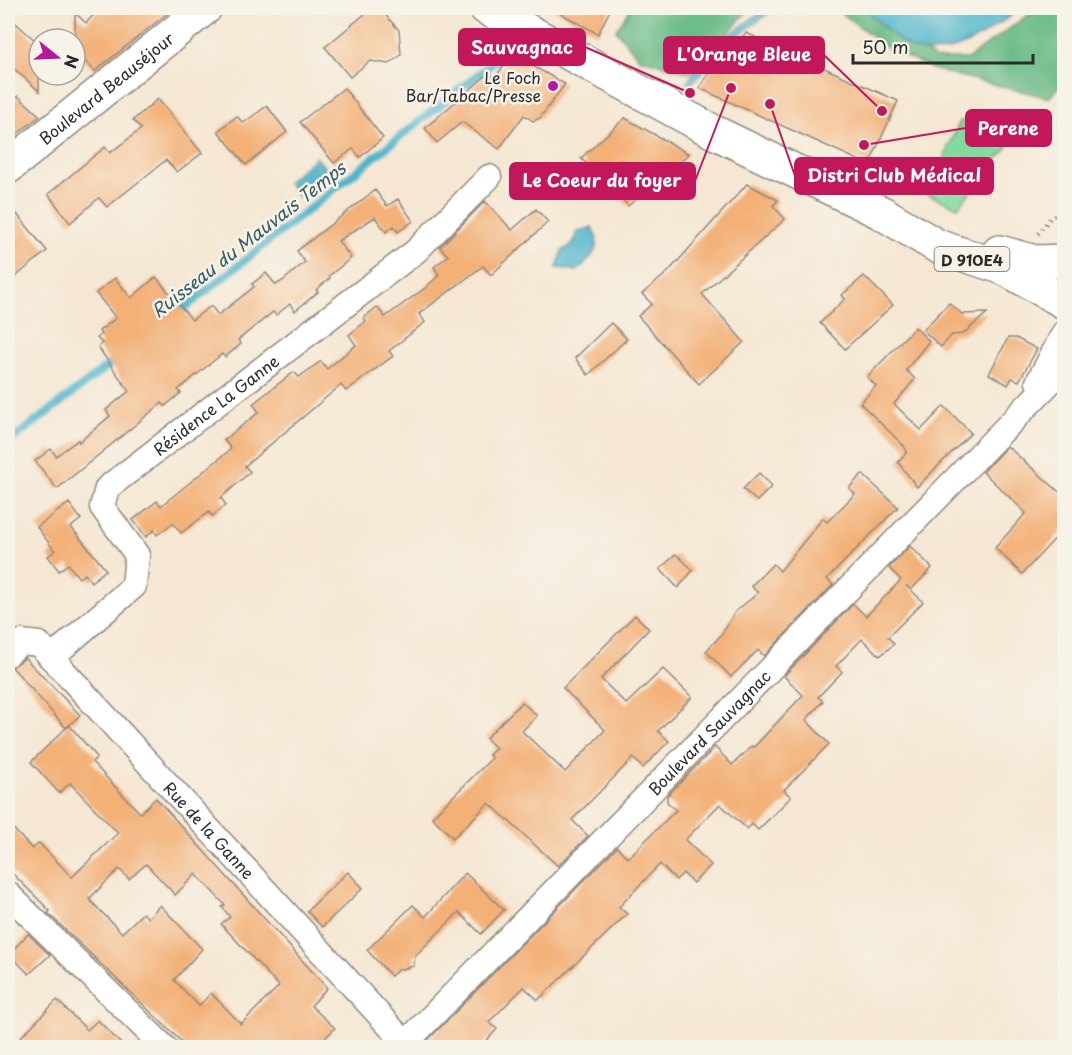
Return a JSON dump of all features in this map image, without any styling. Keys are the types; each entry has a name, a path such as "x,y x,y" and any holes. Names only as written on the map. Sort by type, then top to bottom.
{"main road":[{"name":"Boulevard Beauséjour","path":"8,167 205,8"},
{"name":"D 910E4","path":"486,8 714,132 882,213 937,246 1004,268 1065,302"},
{"name":"D 910E4","path":"882,213 945,236 1035,262 1065,261"},
{"path":"1065,285 1065,292"}],"street":[{"name":"Résidence La Ganne","path":"51,658 134,586 137,555 102,507 106,488 416,251 489,177"},
{"name":"Boulevard Sauvagnac","path":"1017,418 1065,333"},
{"name":"Boulevard Sauvagnac","path":"403,1045 1065,368"},
{"name":"Rue de la Ganne","path":"8,654 21,642 39,644 403,1045"},
{"path":"8,894 165,1047"}],"path":[{"path":"1035,243 1051,217 1065,212"}],"green space":[{"path":"631,8 750,8 693,74 639,58 616,30"},
{"path":"835,8 873,8 935,59 967,59 1038,8 1064,8 1064,82 1049,98 935,70 889,49"},
{"path":"960,121 1019,133 958,207 927,194"}],"water":[{"path":"766,8 775,8 732,41 691,84 686,82 732,33"},
{"path":"867,8 1022,8 972,41 944,51 929,52 904,44 871,15"},
{"path":"316,157 329,173 299,197 287,182"},
{"path":"592,227 597,240 592,256 577,271 557,268 562,251 574,243 576,233"}],"building":[{"path":"100,8 174,8 95,71 87,63 87,27 75,27 75,13 86,23"},
{"path":"372,8 379,8 399,30 401,55 389,64 370,61 350,77 325,47"},
{"path":"551,8 611,8 598,34"},
{"path":"8,16 27,33 27,80 8,63"},
{"path":"746,33 898,101 869,165 699,88 713,67"},
{"path":"513,55 565,84 540,118 533,121 524,115 499,149 462,122 437,143 425,128 489,73 495,77"},
{"path":"344,88 383,138 360,157 353,149 334,163 300,122"},
{"path":"18,96 40,116 8,141 8,105"},
{"path":"158,99 202,153 177,172 166,160 107,207 99,198 70,223 48,194 105,147 110,153 141,129 133,120"},
{"path":"267,106 287,132 246,165 218,131 237,116 243,123"},
{"path":"625,118 689,154 628,206 618,194 616,197 612,193 606,198 580,169 586,164 581,158"},
{"path":"747,184 778,200 773,206 785,219 702,294 744,342 699,384 638,316 652,304 642,294 668,272"},
{"path":"375,190 387,206 398,199 413,221 398,232 394,226 386,232 375,217 338,241 351,258 329,276 330,278 316,290 318,292 295,311 290,304 276,315 273,312 238,340 241,344 225,357 222,354 178,390 181,393 165,406 162,403 57,489 35,461 51,449 56,456 78,440 79,442 110,416 106,410 129,391 98,347 102,343 97,338 101,334 99,331 116,318 96,293 115,278 131,298 156,277 192,320 211,306 218,315 254,287 252,284 266,273 276,285 284,280 305,262 297,251"},
{"path":"485,201 512,230 536,209 548,222 491,275 483,266 419,314 425,322 389,351 393,356 346,391 341,385 245,466 250,472 221,498 226,505 212,516 209,512 181,533 173,523 157,535 154,530 146,537 133,520 157,501 161,506 231,449 224,440 259,412 253,404 269,391 294,372 299,377 321,361 327,369 356,345 349,335 366,321 363,318 377,307 385,317 425,288 439,275 434,267 448,256 440,247"},
{"path":"8,203 47,251 8,283"},
{"path":"864,276 893,305 845,349 820,323 845,299 842,295"},
{"path":"949,303 962,314 987,313 963,334 952,335 941,347 923,330"},
{"path":"611,323 627,339 588,375 575,358"},
{"path":"915,327 929,341 906,370 915,379 894,404 921,430 944,406 971,433 917,487 898,462 907,452 904,446 860,403 876,386 867,377"},
{"path":"1008,338 1016,338 1037,349 1019,381 1012,378 1008,385 989,374"},
{"path":"1007,446 1065,497 1065,528 1022,574 995,548 1026,513 983,472"},
{"path":"759,473 772,486 757,501 743,489"},
{"path":"862,474 898,507 827,579 833,585 764,656 758,650 731,677 706,651 721,635 735,612 758,593 751,586 773,564 780,571 823,518 827,522 855,494 849,488"},
{"path":"69,503 81,519 71,527 106,570 91,582 85,574 79,578 68,564 59,571 48,556 55,551 37,527"},
{"path":"910,546 932,568 911,590 923,602 888,637 894,644 880,656 862,639 836,666 842,672 818,697 823,701 806,720 829,744 784,790 791,797 758,830 752,824 747,829 720,804 685,840 711,865 693,883 683,873 676,880 660,864 619,907 627,914 538,1000 524,987 489,1022 497,1029 481,1047 421,1047 617,847 628,858 676,810 667,802 667,796 715,747 732,765 752,746 754,747 803,695 784,676 853,604 866,616 901,580 889,568"},
{"path":"676,554 693,570 678,588 660,569"},
{"path":"635,615 649,629 601,679 626,704 663,669 692,697 658,731 669,741 643,768 633,758 572,820 588,836 558,866 489,803 453,838 432,817 492,758 489,755 496,748 486,738 522,702 537,716 522,731 565,772 605,730 563,688"},
{"path":"25,658 80,715 66,728 12,667"},
{"path":"69,725 97,757 92,762 140,813 156,798 327,988 311,1006 335,1028 316,1047 187,1047 48,913 50,911 8,869 8,823 32,849 39,843 72,877 118,833 70,783 59,793 31,762","holes":["146,864 175,895 196,874 225,905 222,907 230,917 221,924 279,986 241,1024 211,993 199,1006 174,980 202,949 160,905 148,918 143,913 122,933 89,899 119,869 129,879"]},
{"path":"348,872 363,888 322,927 307,911"},
{"path":"465,873 504,910 481,934 459,912 415,956 414,966 398,970 391,976 367,950 413,905 425,917"},
{"path":"28,934 50,955 29,974 9,954"},
{"path":"57,1000 87,1030 98,1020 124,1047 29,1047 20,1038"}],"waterway":[{"name":"Ruisseau du Mauvais Temps","path":"176,315 504,54"},
{"name":"Ruisseau du Mauvais Temps","path":"8,443 118,358"}],"place":[{"name":"Le Foch Bar/Tabac/Presse","path":"553,86"},
{"name":"Le Coeur du foyer","path":"731,88"},
{"name":"Sauvagnac","path":"690,93"},
{"name":"Distri Club Médical","path":"770,104"},
{"name":"L'Orange Bleue","path":"882,111"},
{"name":"Perene","path":"864,145"}]}
